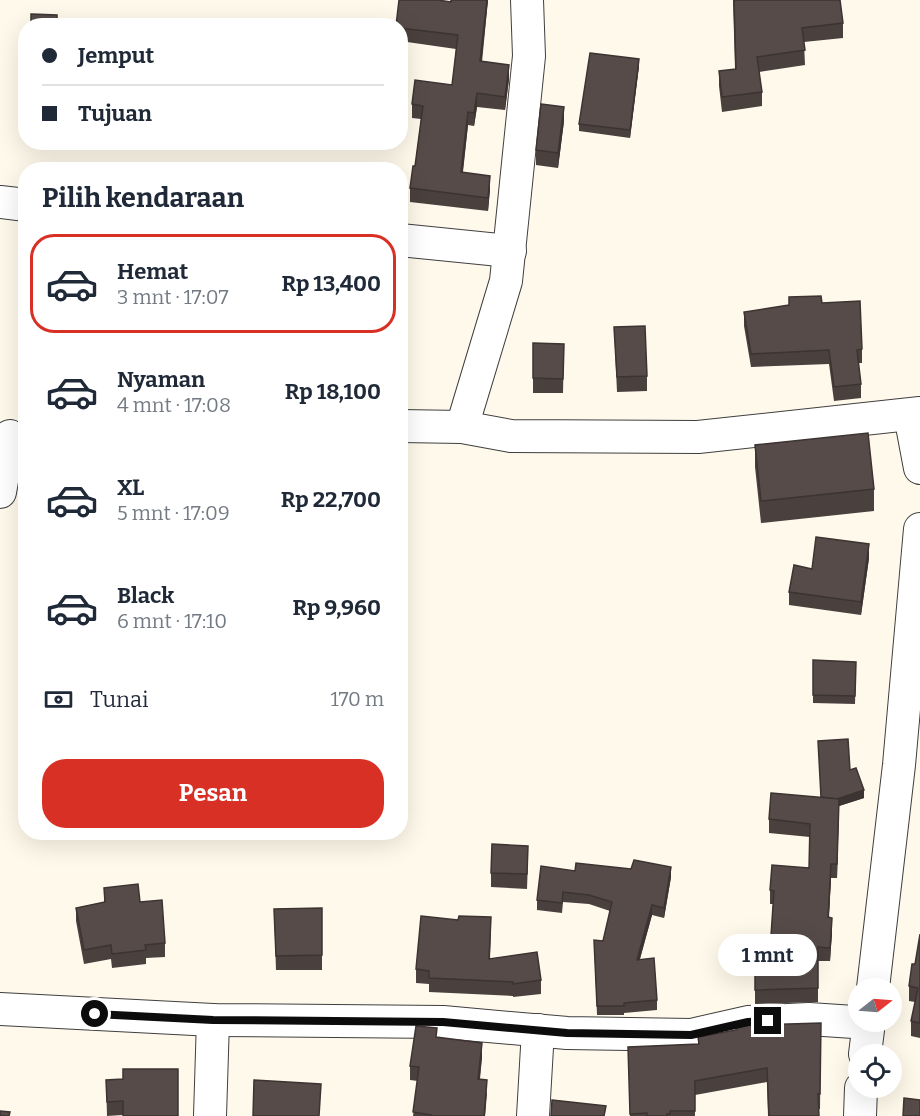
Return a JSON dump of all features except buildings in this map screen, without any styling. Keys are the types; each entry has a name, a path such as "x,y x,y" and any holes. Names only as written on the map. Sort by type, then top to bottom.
{"street":[{"path":"462,427 506,281 529,56 527,0"},
{"path":"0,202 18,204"},
{"path":"408,241 510,250"},
{"path":"408,426 462,427 511,436 698,436 915,414 920,468"},
{"path":"0,492 12,433"},
{"path":"874,978 898,765 920,529"},
{"path":"0,1009 213,1020 443,1022 567,1033 691,1035 748,1022 808,1019 848,1021"},
{"path":"210,1116 213,1020"},
{"path":"532,1116 538,1030"},
{"path":"860,1116 861,1098"}],"route":[{"path":"95,1014 213,1020 443,1022 567,1033 691,1035 748,1022 768,1021"}]}
